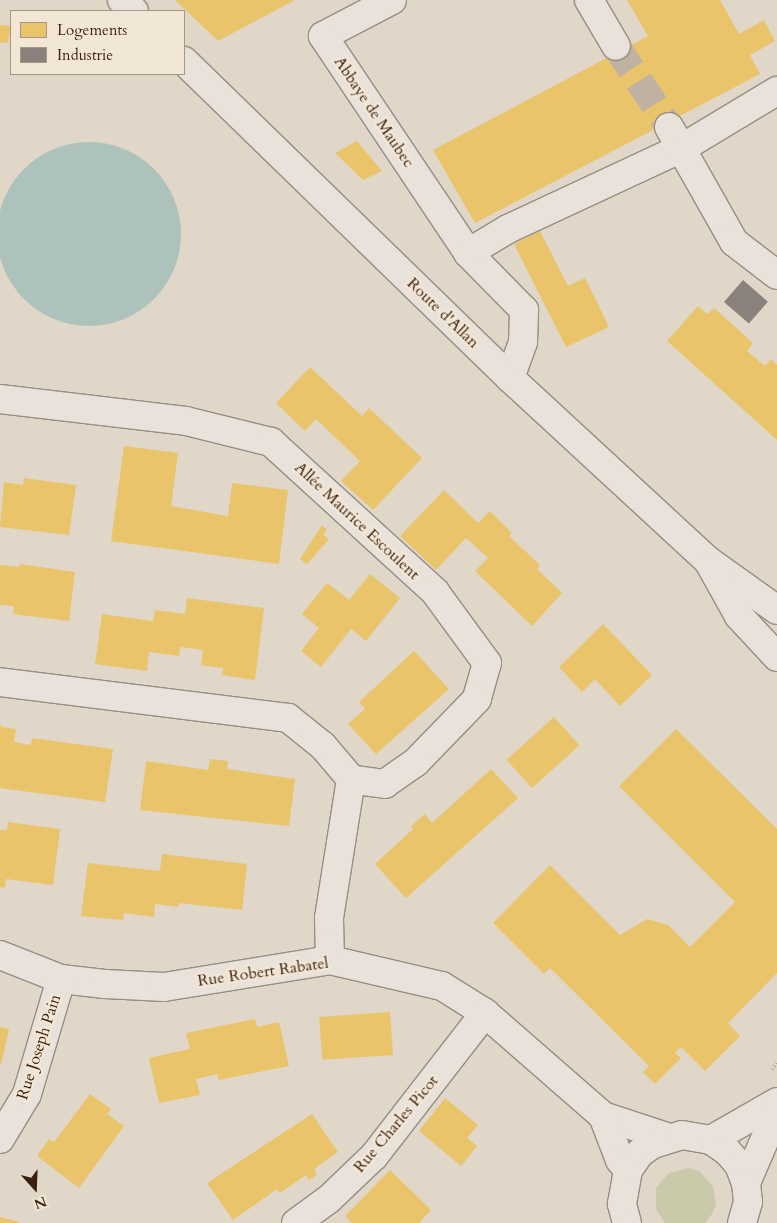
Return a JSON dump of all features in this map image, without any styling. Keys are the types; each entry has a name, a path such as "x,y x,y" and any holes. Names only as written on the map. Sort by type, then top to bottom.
{"street":[{"path":"122,0 133,10"},
{"name":"Abbaye de Maubec","path":"392,0 323,36 468,253 524,310 523,342 510,378"},
{"path":"589,0 616,46"},
{"name":"Route d'Allan","path":"185,62 510,378 707,560 777,610"},
{"path":"468,253 508,229 675,138 777,91"},
{"path":"675,138 734,242 777,275"},
{"name":"Allée Maurice Escoulent","path":"0,399 186,421 271,442 435,592 487,663 478,699 416,762 385,784 351,779"},
{"name":"Route d'Allan","path":"707,560 739,616 777,657"},
{"path":"0,682 288,718 323,746 351,779 329,918 330,960"},
{"name":"Rue Robert Rabatel","path":"0,955 61,979 164,987 330,960 442,986 485,1013 603,1116 667,1137"},
{"name":"Rue Joseph Pain","path":"0,1140 27,1094 61,979"},
{"name":"Rue Charles Picot","path":"296,1223 329,1199 374,1156 485,1013"},
{"path":"711,1140 777,1102"},
{"path":"746,1182 777,1110"},
{"name":"Rue Robert Rabatel","path":"603,1116 620,1160 628,1170"},
{"path":"627,1223 622,1204 628,1170 640,1153 667,1137 682,1135 711,1140 726,1151 739,1165 746,1182 748,1202 743,1222"}],"green space":[{"path":"689,1168 699,1171 713,1186 716,1205 705,1223 665,1223 656,1209 656,1188 669,1173"}],"water":[{"path":"71,143 107,143 140,157 166,183 177,207 181,225 180,252 166,285 140,311 107,325 71,325 38,311 12,285 -1,255 -1,213 12,183 38,157"}],"building: Logements":[{"path":"175,0 295,0 218,41"},
{"path":"627,0 720,0 739,34 764,20 775,41 750,55 760,74 475,223 433,150 648,36"},
{"path":"0,25 10,26 8,43 0,42"},
{"path":"357,141 382,171 363,180 335,153"},
{"path":"540,231 568,286 585,278 609,327 566,347 514,244"},
{"path":"698,306 707,314 714,308 753,343 747,351 765,366 771,359 777,365 777,440 667,341"},
{"path":"310,367 362,416 369,408 422,458 373,510 341,481 360,461 316,419 305,431 276,403"},
{"path":"124,446 178,453 171,506 228,516 232,483 288,490 279,564 111,541"},
{"path":"24,478 76,485 69,535 0,527 4,482 23,485"},
{"path":"444,490 478,523 490,511 512,533 509,536 540,565 537,569 562,593 532,626 475,571 488,558 466,538 436,570 400,536"},
{"path":"322,525 327,530 323,535 329,539 307,564 300,559"},
{"path":"20,564 75,572 69,621 13,614 14,606 0,605 0,565 19,567"},
{"path":"370,574 400,598 366,641 351,629 321,667 301,651 319,628 302,614 327,583 349,600"},
{"path":"187,598 264,608 255,680 222,675 223,668 201,665 203,650 180,647 179,656 149,652 147,671 95,664 102,614 153,621 155,610 185,614"},
{"path":"603,624 652,675 620,706 595,679 582,692 559,667"},
{"path":"414,651 449,689 376,754 348,724 365,709 359,702"},
{"path":"554,717 579,745 532,788 506,760"},
{"path":"0,724 2,727 16,729 14,742 31,745 32,738 113,749 105,802 0,788"},
{"path":"676,729 777,829 777,973 728,1023 740,1036 705,1071 681,1047 675,1053 681,1058 655,1084 643,1072 649,1066 550,968 544,974 493,923 550,865 620,935 647,919 668,925 690,947 735,902 619,786"},
{"path":"210,759 228,761 227,769 295,779 289,826 140,810 146,761 208,770"},
{"path":"491,769 518,798 406,898 375,864 413,829 411,826 425,814 432,823"},
{"path":"8,822 60,829 53,885 6,879 5,888 0,887 0,830 7,830"},
{"path":"162,854 247,864 242,910 179,903 178,907 155,904 154,917 124,913 123,920 81,916 88,863 160,871"},
{"path":"390,1012 393,1055 322,1060 319,1017"},
{"path":"255,1019 257,1027 279,1022 289,1066 219,1080 217,1074 196,1079 200,1095 159,1103 149,1058 190,1049 186,1033"},
{"path":"0,1027 9,1029 1,1065 0,1065"},
{"path":"90,1094 111,1109 107,1114 124,1126 79,1188 37,1156 49,1139 54,1142"},
{"path":"445,1098 478,1125 467,1138 477,1146 461,1166 419,1131"},
{"path":"312,1114 338,1152 314,1169 317,1175 309,1180 306,1175 280,1193 277,1189 233,1220 207,1183"},
{"path":"390,1170 431,1210 419,1223 352,1223 345,1216"},
{"path":"0,1217 19,1222 19,1223 0,1223"}],"building: Industrie":[{"path":"743,280 768,302 749,324 724,302"}],"tunnel":[{"path":"616,46 669,127"}]}
